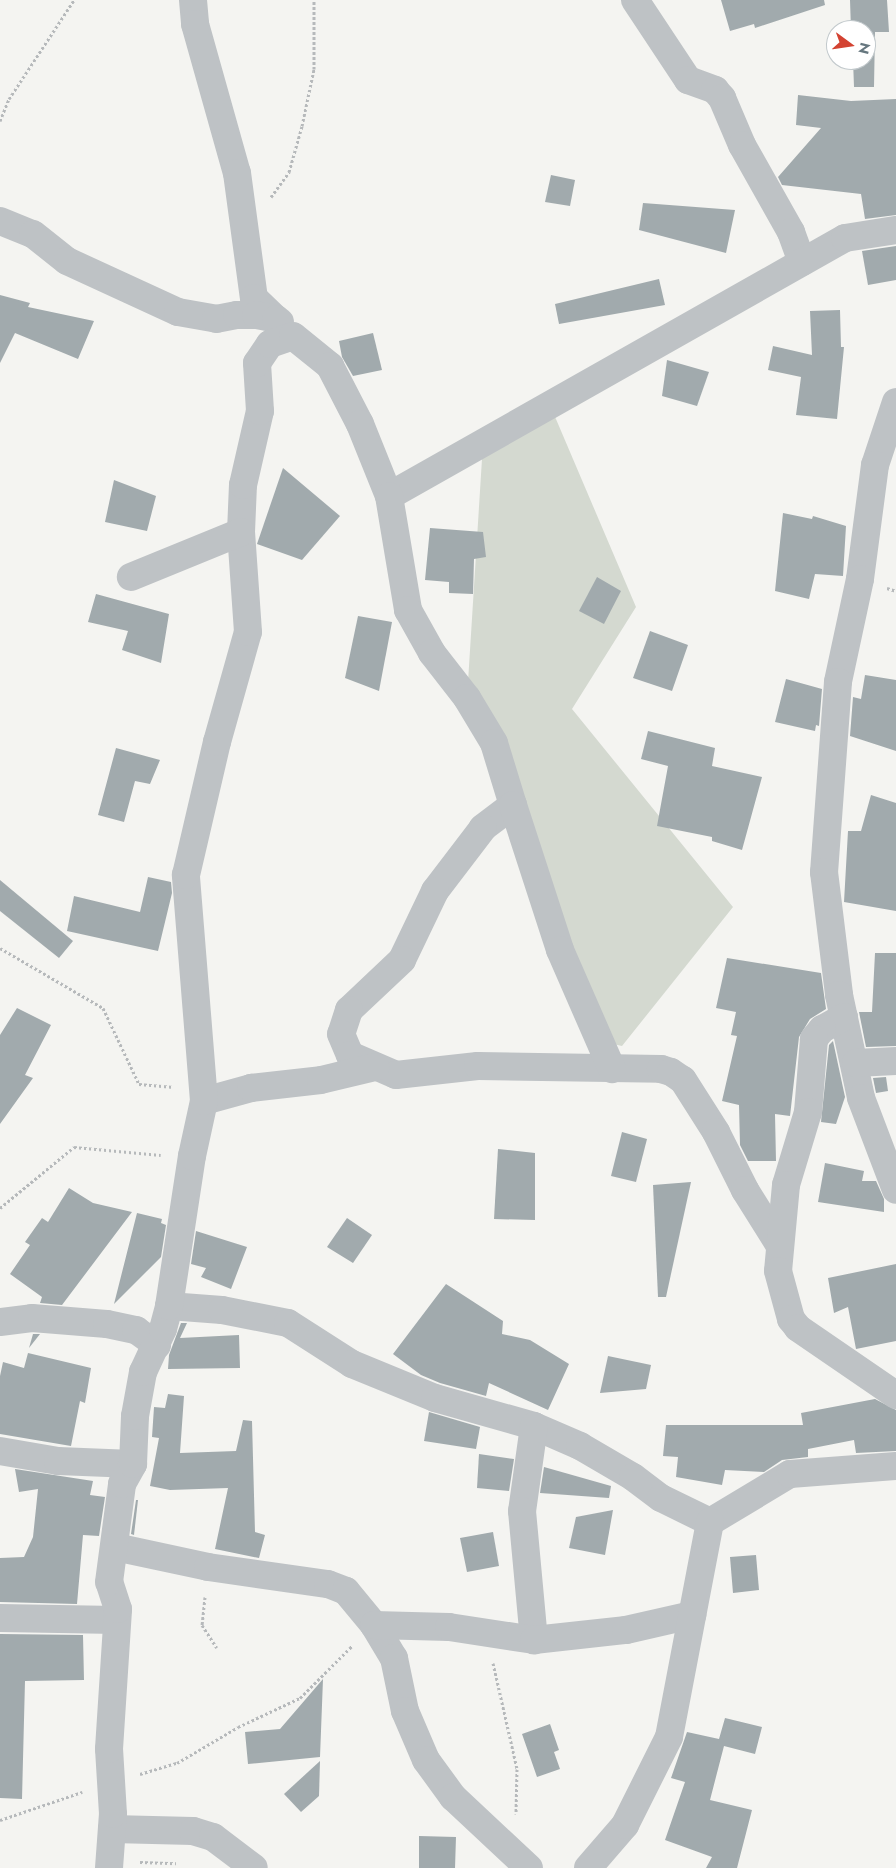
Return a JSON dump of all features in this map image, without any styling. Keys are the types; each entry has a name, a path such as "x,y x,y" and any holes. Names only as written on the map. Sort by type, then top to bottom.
{"street":[{"path":"194,0 195,24 237,173 254,298 284,327 330,366 360,424 389,496 408,610 432,653 467,698 494,743 560,950 612,1069"},
{"path":"635,0 688,80 715,90 722,98 742,145 791,232 802,262"},
{"path":"0,221 33,234 67,261 178,312 216,319 237,315 284,327"},
{"path":"389,496 845,238 896,230"},
{"path":"109,1868 112,1829 109,1749 118,1609 109,1582 116,1547 122,1484 133,1464 135,1416 144,1372 157,1345 169,1306 192,1156 204,1095 186,875 217,742 248,632 241,532 243,485 260,411 257,362 284,327"},
{"path":"896,402 875,465 860,580 838,682 824,872 844,1016 856,1064 861,1098 896,1190"},
{"path":"131,577 241,532"},
{"path":"513,805 483,828 435,891 402,960 349,1010 341,1034 350,1055 375,1067 396,1074 478,1066 661,1069 683,1080 716,1132 745,1190 780,1246"},
{"path":"844,1016 822,1029 814,1039 808,1112 786,1185 778,1271 791,1319 798,1328 896,1395"},
{"path":"856,1064 896,1061"},
{"path":"204,1095 321,1080 375,1067"},
{"path":"169,1306 222,1310 288,1323 352,1364 435,1398 534,1426 580,1446 633,1477 661,1498 710,1522"},
{"path":"0,1322 32,1318 107,1324 136,1330 157,1345"},
{"path":"534,1426 522,1511 534,1640"},
{"path":"0,1451 58,1461 133,1464"},
{"path":"588,1868 625,1825 670,1737 710,1522 790,1474 896,1466"},
{"path":"116,1547 208,1567 328,1584 346,1592 374,1625 394,1658 405,1711 426,1760 453,1797 530,1868"},
{"path":"374,1625 449,1627 534,1640 626,1630 692,1615"},
{"path":"0,1618 117,1620"},
{"path":"112,1829 193,1831 213,1837 254,1868"}],"path":[{"path":"0,121 9,100 74,0"},
{"path":"244,224 272,195 288,172 314,69 314,0"},
{"path":"0,948 103,1008 139,1084 204,1095"},
{"path":"0,1208 74,1146 114,1153 192,1156"},
{"path":"208,1567 202,1625 216,1648"},
{"path":"0,1820 111,1782 177,1763 238,1727 300,1698 374,1625"},
{"path":"490,1633 496,1684 517,1769 518,1804 509,1849"}],"shaded area":[{"path":"550,405 636,607 572,709 733,907 622,1046 600,1041 467,698 483,443"}],"building":[{"path":"721,0 824,0 825,5 755,28 754,24 730,31"},
{"path":"850,0 887,0 889,32 876,32 876,20 851,20"},
{"path":"853,70 874,70 874,87 854,87"},
{"path":"798,95 851,101 896,99 896,215 865,219 861,194 782,185 778,177 821,128 796,125"},
{"path":"551,175 575,180 570,206 545,202"},
{"path":"643,203 735,210 726,253 639,230"},
{"path":"896,246 896,280 868,285 862,251"},
{"path":"659,279 665,305 559,324 555,304"},
{"path":"0,295 30,303 28,307 94,321 78,359 15,333 0,363"},
{"path":"840,310 841,347 844,347 837,419 796,415 801,377 768,370 773,346 812,355 810,311"},
{"path":"373,333 382,370 353,376 342,357 339,341"},
{"path":"667,360 709,372 697,406 662,396"},
{"path":"283,468 340,516 302,560 257,544"},
{"path":"114,480 156,496 147,531 105,522"},
{"path":"783,513 812,519 813,516 846,526 843,576 815,574 809,599 775,591"},
{"path":"430,528 483,532 486,557 474,559 473,594 449,593 449,582 425,580"},
{"path":"597,577 621,591 604,624 579,611"},
{"path":"96,594 169,614 161,663 122,650 128,631 88,622"},
{"path":"358,616 392,622 379,691 345,678"},
{"path":"650,631 688,645 672,691 633,678"},
{"path":"865,675 896,680 896,751 850,736 853,697 861,699"},
{"path":"786,679 822,689 819,726 816,725 815,731 775,722"},
{"path":"648,731 715,748 712,766 762,777 742,850 712,841 712,837 657,826 668,766 641,759"},
{"path":"116,748 160,760 150,784 135,781 124,822 98,815"},
{"path":"871,795 896,803 896,911 844,902 848,831 861,831"},
{"path":"148,877 171,882 172,893 158,951 67,931 74,896 140,912"},
{"path":"0,880 73,941 59,958 0,911"},
{"path":"875,953 896,953 896,1046 866,1047 859,1012 872,1012"},
{"path":"727,958 821,973 826,1009 810,1019 799,1037 790,1116 775,1114 776,1161 748,1161 740,1145 739,1105 722,1101 737,1036 731,1035 736,1012 716,1008"},
{"path":"17,1008 51,1025 25,1075 33,1078 0,1124 0,1035"},
{"path":"833,1041 845,1097 836,1124 821,1122 829,1045"},
{"path":"886,1077 888,1091 876,1093 873,1078"},
{"path":"622,1132 647,1139 636,1182 611,1176"},
{"path":"498,1149 535,1153 535,1220 494,1219"},
{"path":"825,1163 864,1171 862,1181 876,1181 884,1199 884,1212 818,1202"},
{"path":"691,1182 666,1297 658,1297 653,1185"},
{"path":"69,1188 93,1203 132,1212 62,1305 40,1303 42,1297 10,1274 30,1245 25,1242 42,1218 48,1222"},
{"path":"137,1213 162,1219 161,1223 166,1225 161,1257 114,1304"},
{"path":"347,1218 372,1235 353,1263 327,1247"},
{"path":"196,1231 247,1247 231,1289 201,1277 206,1268 191,1264"},
{"path":"896,1264 896,1341 856,1349 848,1307 834,1313 828,1278"},
{"path":"446,1284 503,1321 502,1334 530,1340 569,1364 548,1410 489,1383 486,1396 440,1383 421,1375 393,1354"},
{"path":"181,1323 187,1323 180,1338 239,1335 240,1368 168,1369 169,1355"},
{"path":"33,1334 40,1334 29,1348"},
{"path":"28,1353 91,1368 85,1403 80,1401 71,1446 0,1434 0,1376 3,1362 24,1368"},
{"path":"608,1356 651,1365 646,1389 600,1393"},
{"path":"168,1394 184,1396 180,1453 236,1451 243,1420 252,1421 255,1532 265,1535 259,1558 215,1549 228,1488 170,1490 150,1486 159,1438 152,1437 154,1407 165,1408"},
{"path":"875,1399 896,1410 896,1451 856,1453 854,1440 808,1449 808,1457 782,1460 764,1472 725,1470 722,1485 676,1477 678,1457 663,1456 666,1425 803,1425 801,1413"},
{"path":"429,1412 480,1427 476,1449 424,1441"},
{"path":"479,1454 514,1459 509,1491 477,1488"},
{"path":"544,1467 611,1486 609,1498 540,1493"},
{"path":"15,1469 93,1481 90,1495 105,1497 99,1536 83,1535 77,1604 0,1602 0,1558 24,1557 33,1537 38,1489 19,1492"},
{"path":"136,1500 138,1500 134,1535 131,1534"},
{"path":"613,1510 605,1555 569,1548 576,1517"},
{"path":"493,1532 499,1566 467,1572 460,1538"},
{"path":"756,1555 759,1590 733,1593 730,1557"},
{"path":"0,1634 83,1635 84,1680 25,1681 22,1799 0,1798"},
{"path":"323,1679 320,1757 248,1764 245,1732 280,1729"},
{"path":"725,1718 762,1727 755,1754 724,1746 710,1800 752,1810 737,1868 706,1868 712,1857 665,1840 685,1782 671,1778 687,1732 719,1739"},
{"path":"550,1724 559,1750 554,1752 560,1769 537,1777 522,1734"},
{"path":"320,1761 319,1796 301,1812 284,1794"},
{"path":"419,1836 456,1837 455,1868 419,1868"}]}
